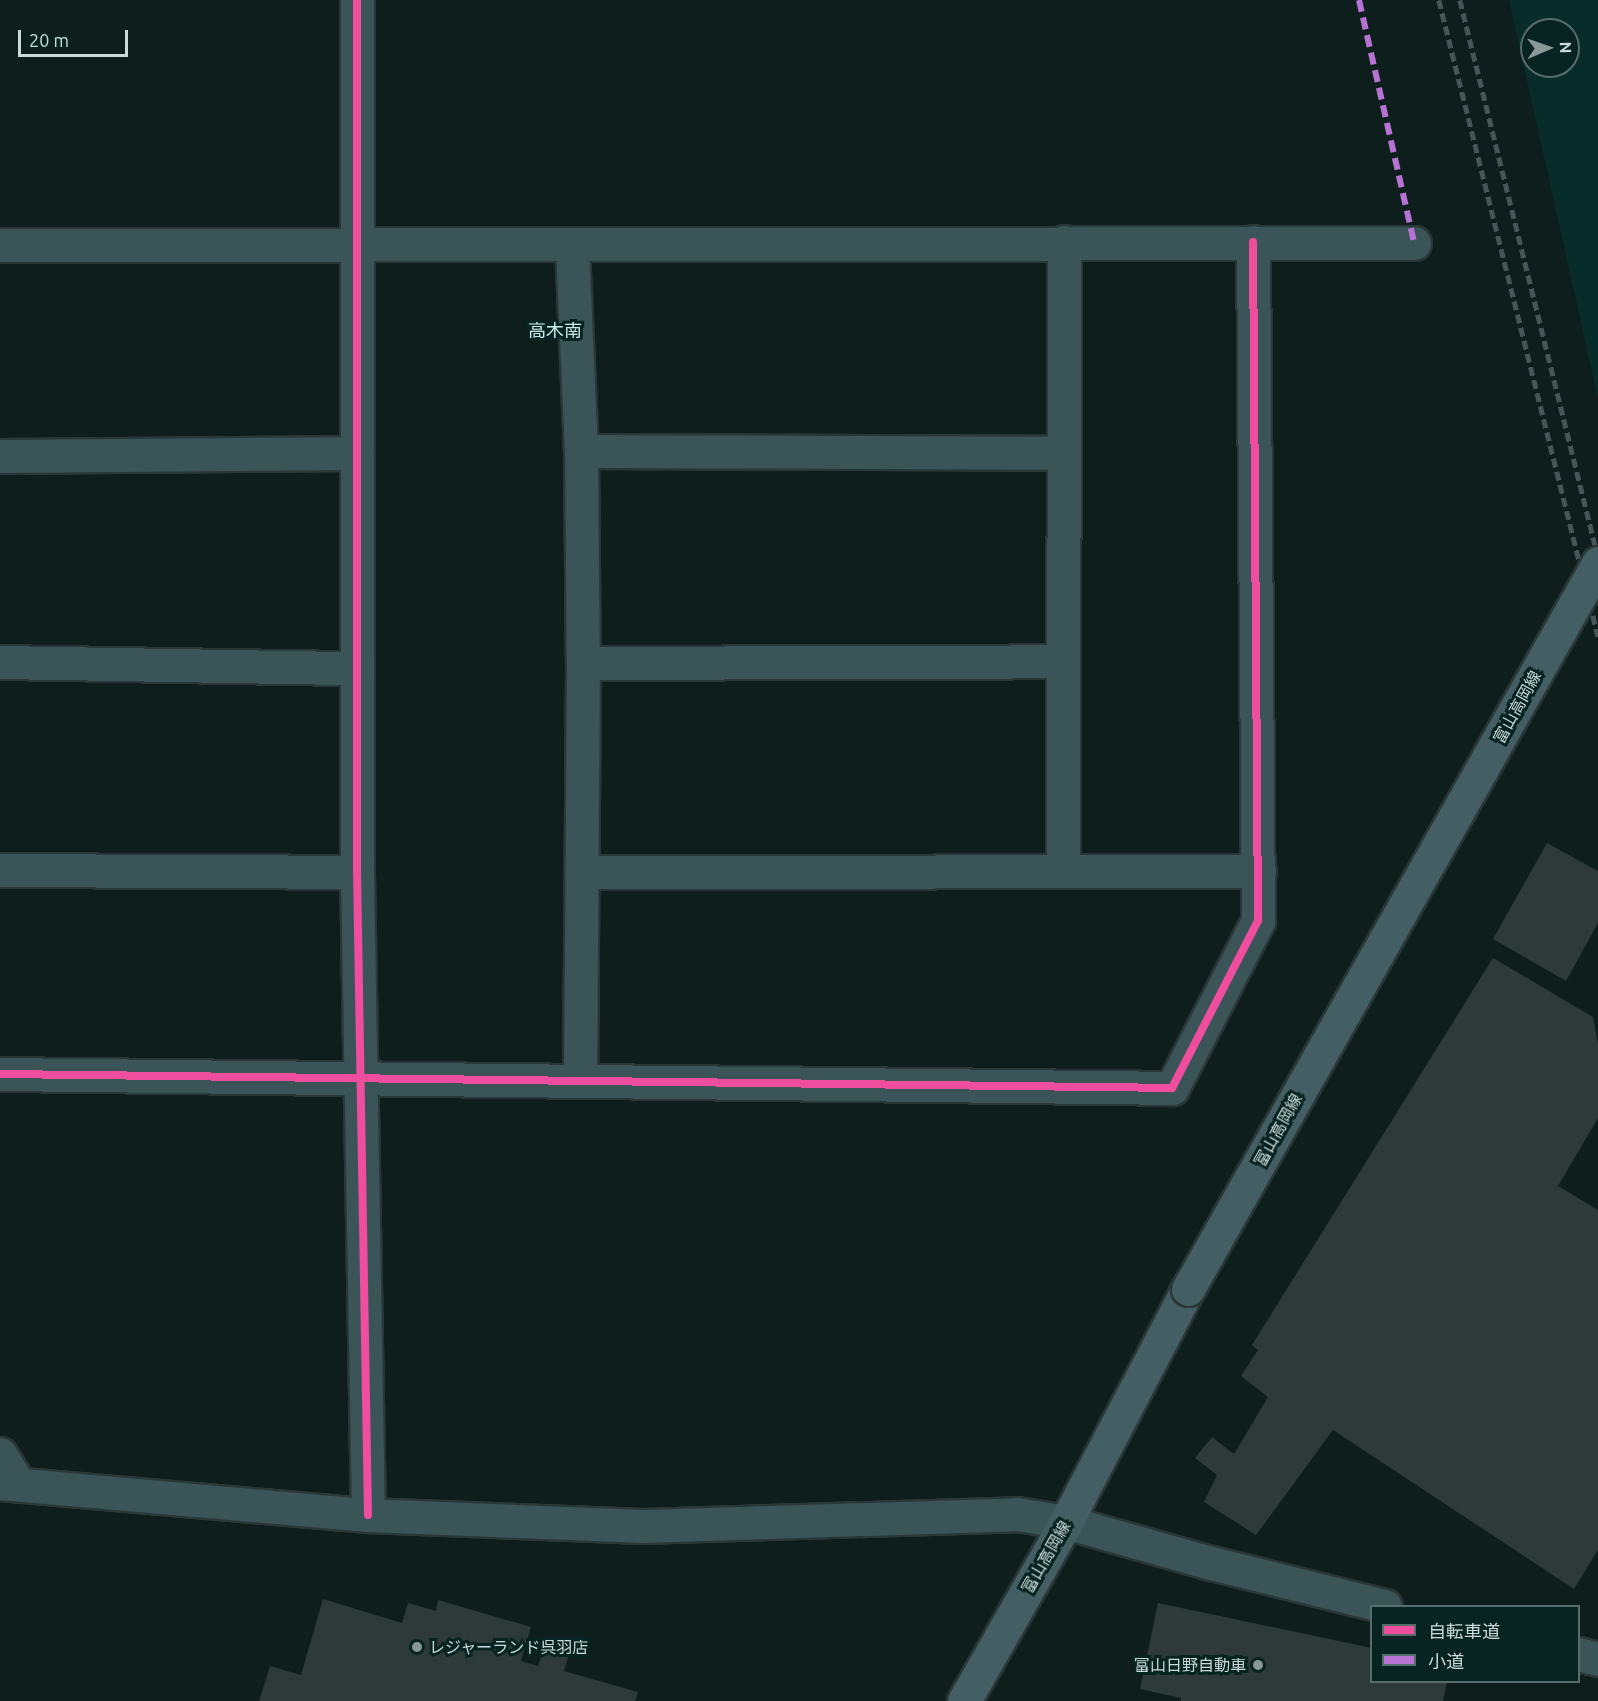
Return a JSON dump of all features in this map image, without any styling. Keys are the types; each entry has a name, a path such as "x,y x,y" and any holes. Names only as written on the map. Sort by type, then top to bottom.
{"main road":[{"name":"富山高岡線","path":"964,1701 1066,1522 1188,1289 1598,562"}],"street":[{"path":"357,0 355,453 357,872 368,1515"},
{"path":"0,245 357,244 572,247 1064,242 1414,243"},
{"path":"1063,871 1064,242"},
{"path":"0,1074 580,1078 1172,1088 1258,921 1253,242"},
{"path":"572,247 580,451 583,663 584,872 580,1078"},
{"path":"580,451 1064,453"},
{"path":"0,456 355,453"},
{"path":"583,663 1063,661"},
{"path":"0,662 357,668"},
{"path":"0,870 357,872"},
{"path":"584,872 1258,871"},
{"path":"0,1454 10,1484 368,1515 642,1526 1017,1514 1066,1522 1211,1563 1381,1605"},
{"path":"1580,1654 1598,1659"}],"shaded area":[{"path":"1509,0 1598,0 1598,399 1526,78 1580,78 1580,18 1520,18 1520,49"}],"building":[{"path":"1547,843 1598,871 1598,923 1566,981 1493,939"},
{"path":"1493,958 1593,1017 1598,1044 1598,1118 1558,1186 1598,1210 1598,1550 1574,1589 1333,1430 1256,1535 1204,1502 1217,1475 1195,1458 1212,1437 1234,1454 1268,1397 1241,1376 1258,1350 1252,1345"},
{"name":"レジャーランド呉羽店","path":"323,1599 402,1623 408,1603 436,1611 438,1600 531,1627 521,1661 538,1666 545,1644 570,1651 564,1671 638,1692 635,1701 259,1701 270,1666 301,1675"},
{"name":"富山日野自動車","path":"1158,1603 1370,1648 1370,1683 1447,1683 1443,1701 1181,1701 1181,1698 1140,1689"}],"railway":[{"path":"1439,0 1598,636"},
{"path":"1460,0 1598,557"}],"marked path":[{"path":"1359,0 1414,243"}],"cycle path":[{"path":"357,0 357,872 368,1515"},
{"path":"0,1074 1172,1088 1258,921 1253,242"}],"place":[{"name":"レジャーランド呉羽店","path":"417,1647"},
{"name":"富山日野自動車","path":"1258,1665"}],"district":[{"name":"高木南","path":"555,330"}]}
